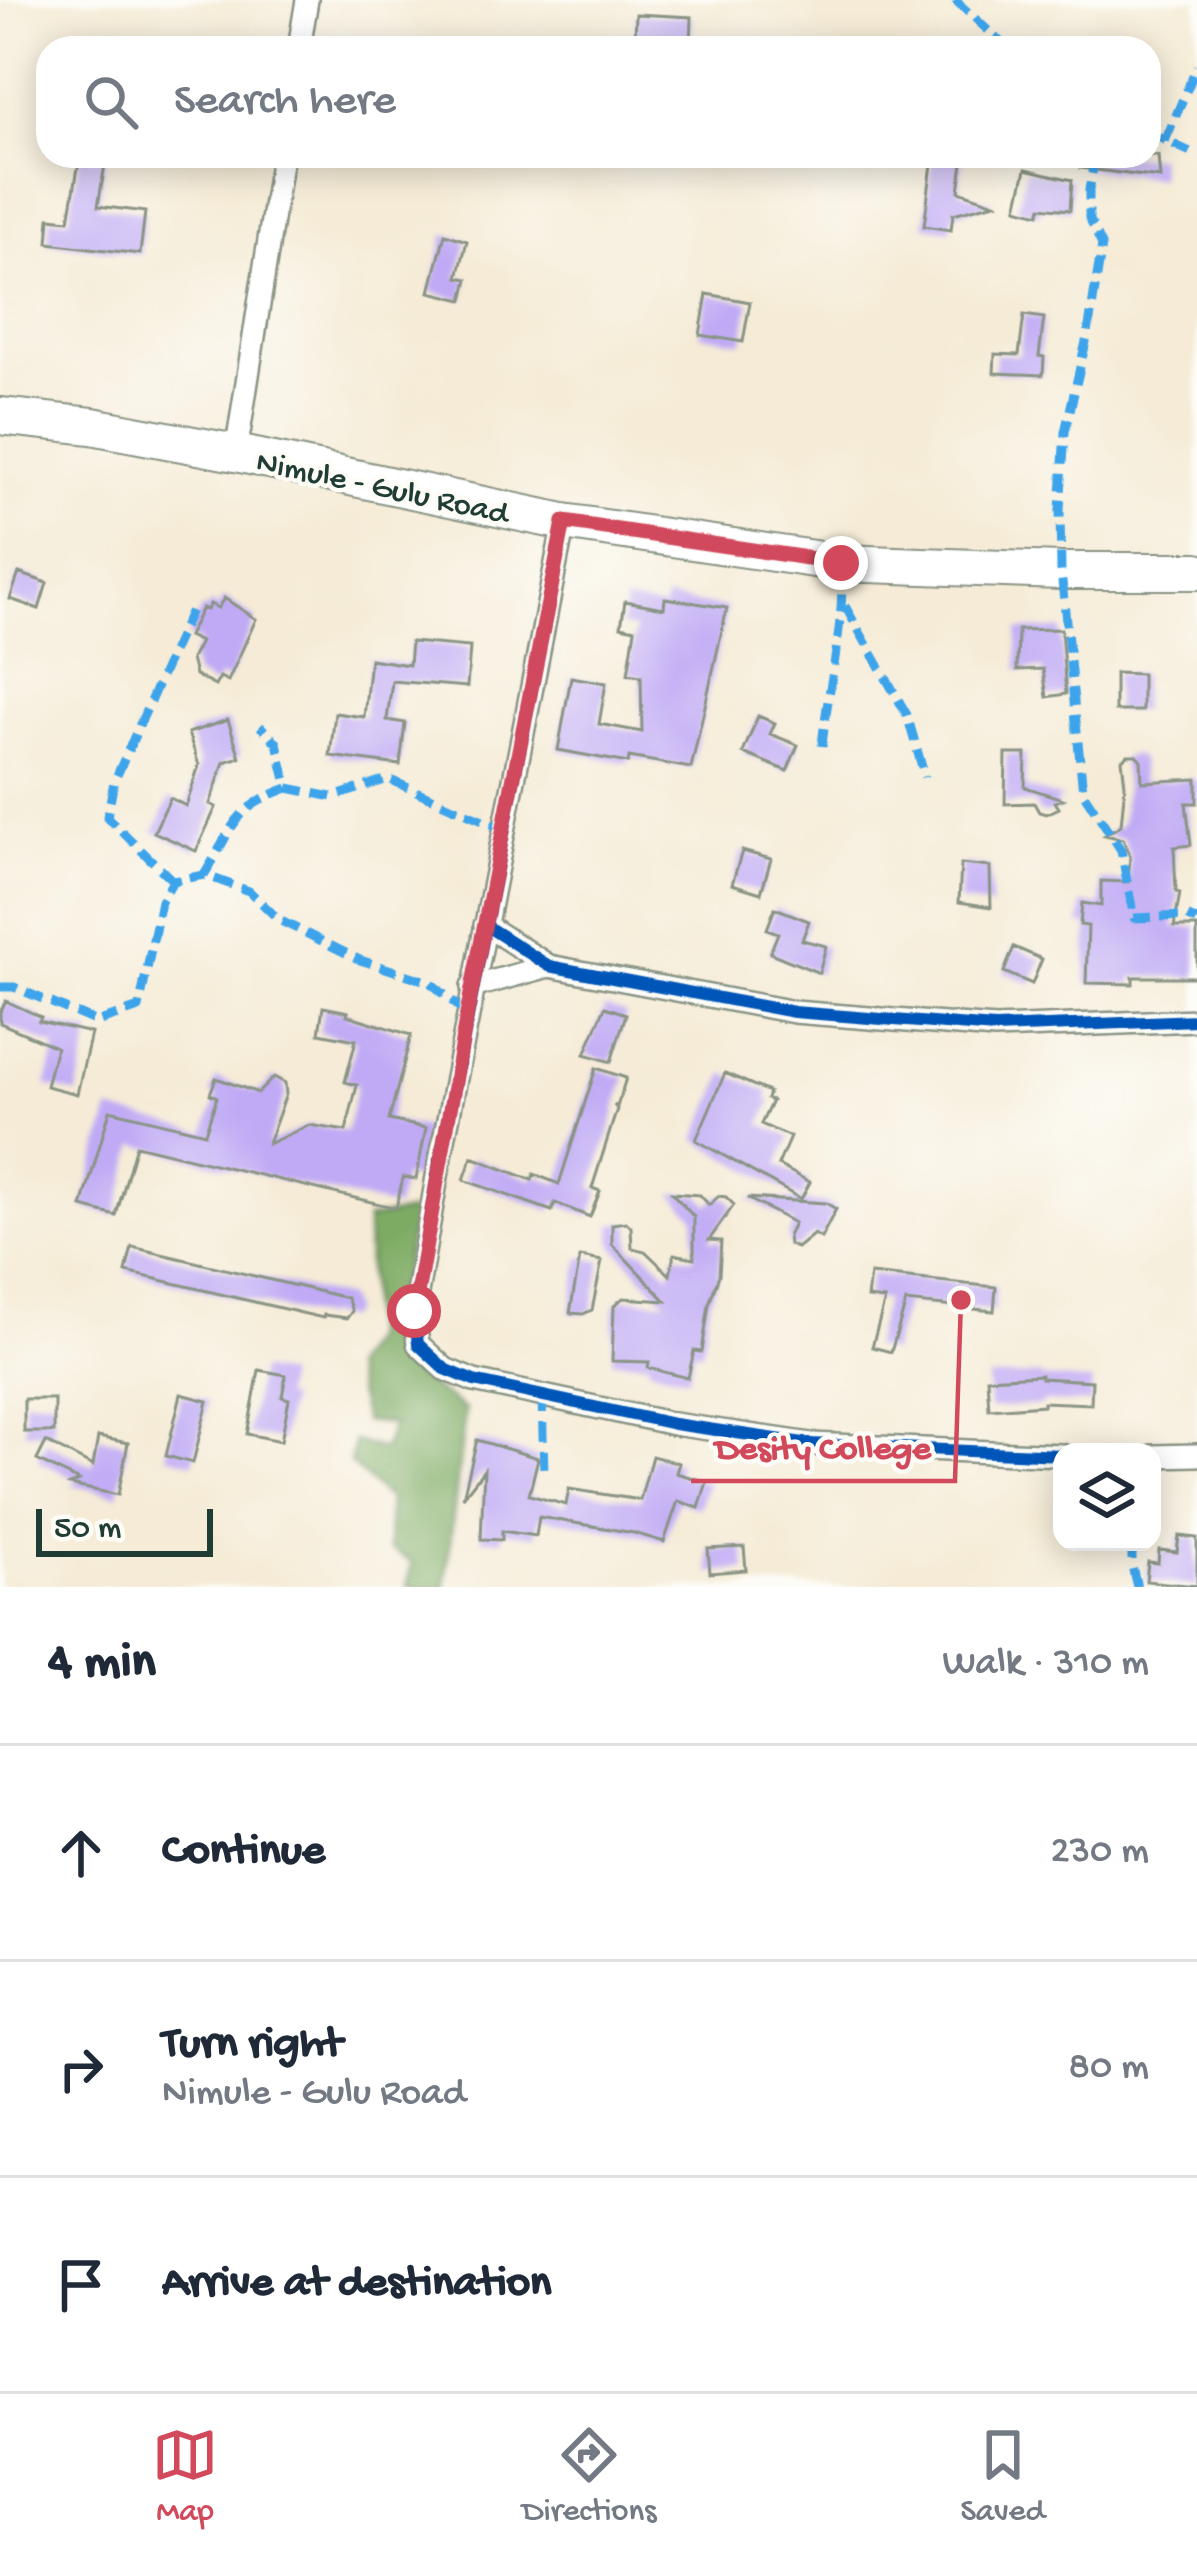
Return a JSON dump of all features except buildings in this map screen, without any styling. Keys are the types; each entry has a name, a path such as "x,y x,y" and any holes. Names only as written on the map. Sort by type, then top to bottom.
{"main road":[{"name":"Nimule - Gulu Road","path":"0,416 92,426 236,452 564,522 841,563 1197,571"}],"street":[{"path":"301,36 307,0"},
{"path":"236,452 280,168"},
{"path":"564,522 414,1311 418,1344 429,1358 474,1381 674,1424 811,1444 1053,1455"},
{"path":"485,925 549,966 794,1012 995,1028 1197,1020"},
{"path":"472,987 549,966"},
{"path":"1161,1456 1197,1455"}],"green space":[{"path":"414,1211 401,1290 400,1365 465,1410 445,1587 407,1587 412,1562 389,1549 388,1499 350,1463 354,1441 383,1450 393,1424 364,1421 351,1367 370,1338 367,1219"}],"marked path":[{"path":"955,0 994,36"},
{"path":"1165,141 1197,66"},
{"path":"1161,138 1197,155"},
{"path":"1093,168 1089,218 1102,245 1065,432 1060,510 1061,571 1083,792 1121,850 1134,918 1187,916 1197,921"},
{"path":"822,746 839,631 841,563"},
{"path":"845,606 907,715 925,777"},
{"path":"173,881 107,817 114,782 191,610"},
{"path":"204,875 244,812 288,788 277,743 260,726"},
{"path":"288,788 333,797 388,779 506,830"},
{"path":"0,987 14,987 97,1022 139,1008 161,901 173,881 204,875 249,891 279,920 360,960 430,982 467,1014"},
{"path":"542,1396 544,1474"},
{"path":"1132,1551 1137,1587"}],"cycle path":[{"path":"564,522 438,1171 414,1311 418,1344 445,1369 474,1381 674,1424 811,1444 1053,1455"},
{"path":"485,925 549,966 794,1012 995,1028 1197,1020"}],"place":[{"name":"Desity College","path":"961,1300"}],"route":[{"path":"414,1311 564,522 841,563"}]}
